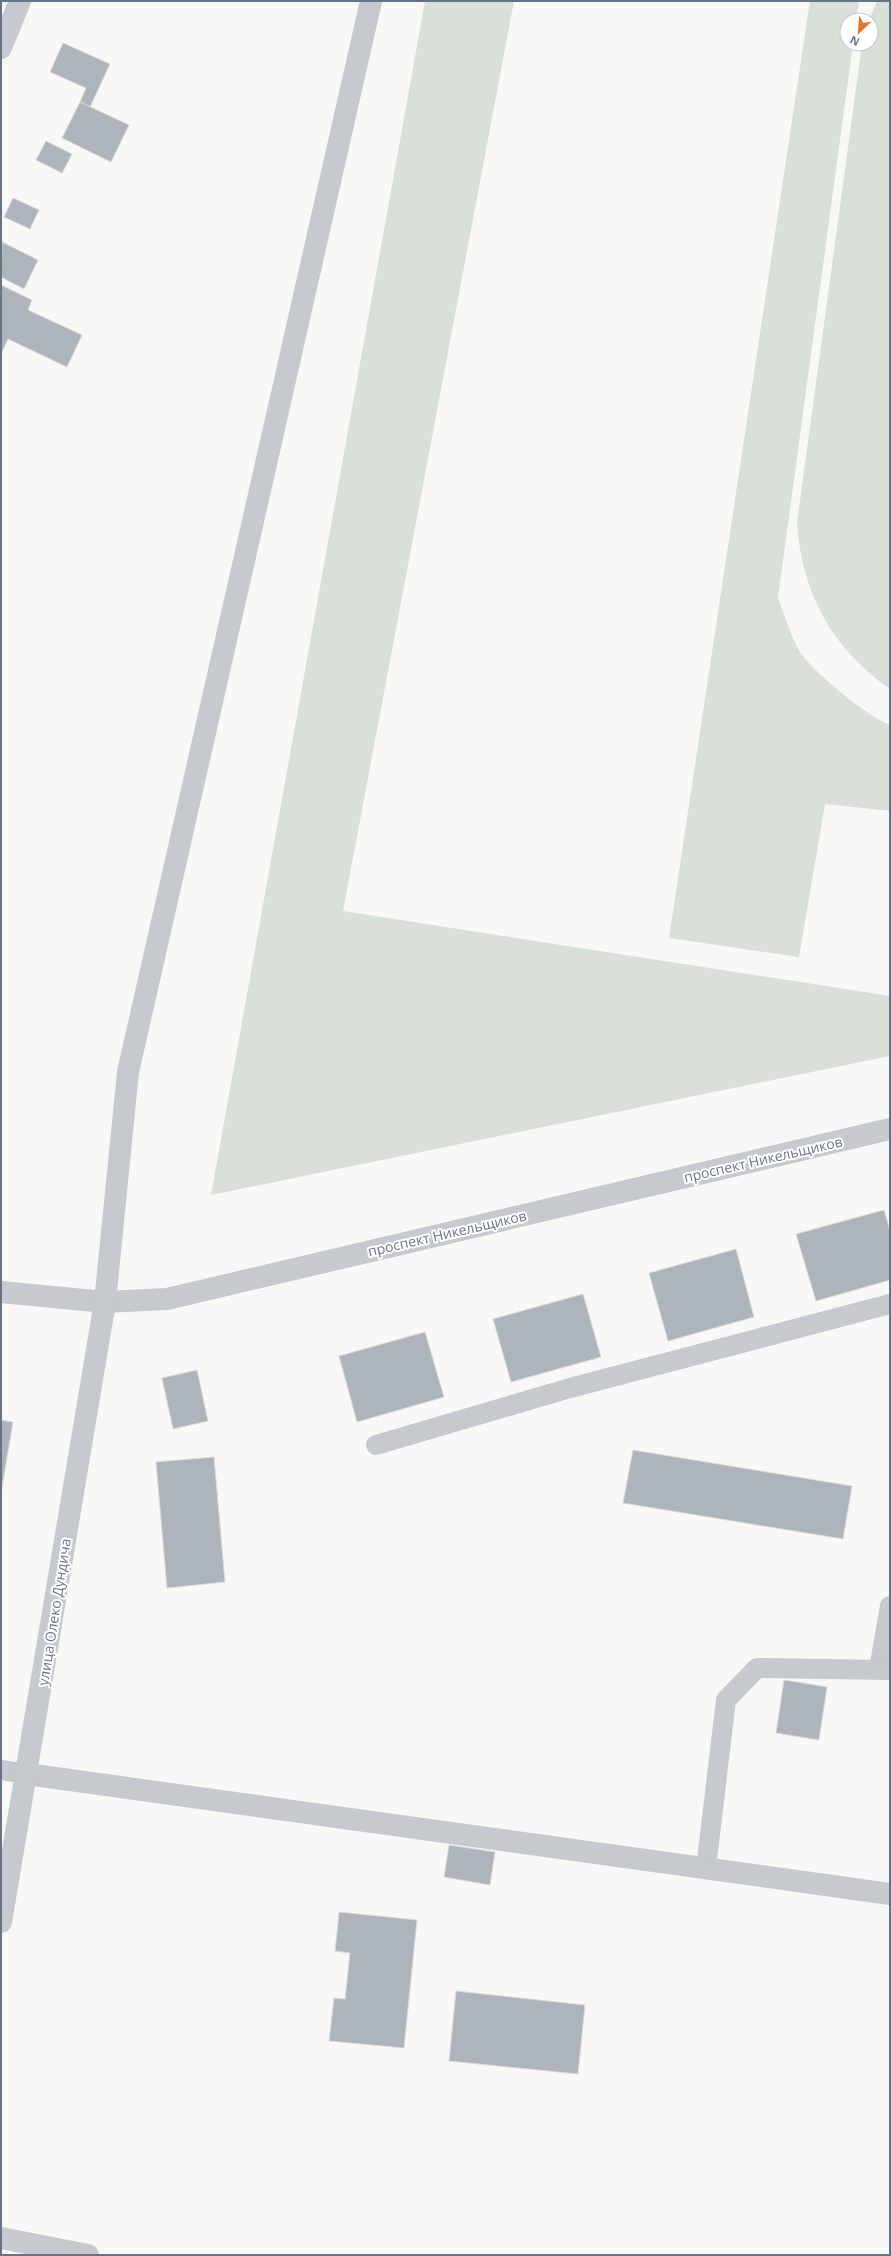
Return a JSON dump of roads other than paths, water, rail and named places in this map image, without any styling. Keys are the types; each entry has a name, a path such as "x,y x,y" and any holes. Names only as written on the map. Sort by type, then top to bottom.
{"street":[{"path":"1,48 20,1"},
{"name":"улица Олеко Дундича","path":"1,1922 105,1302 128,1072 371,1"},
{"name":"проспект Никельщиков","path":"1,1292 105,1302 167,1299 890,1129"},
{"path":"27,1774 890,1894"},
{"path":"1,2238 88,2255"}],"lane":[{"path":"376,1445 570,1388 890,1304"},
{"path":"706,1868 726,1700 757,1668 884,1669 890,1606"},
{"path":"1,1770 27,1774"}]}
